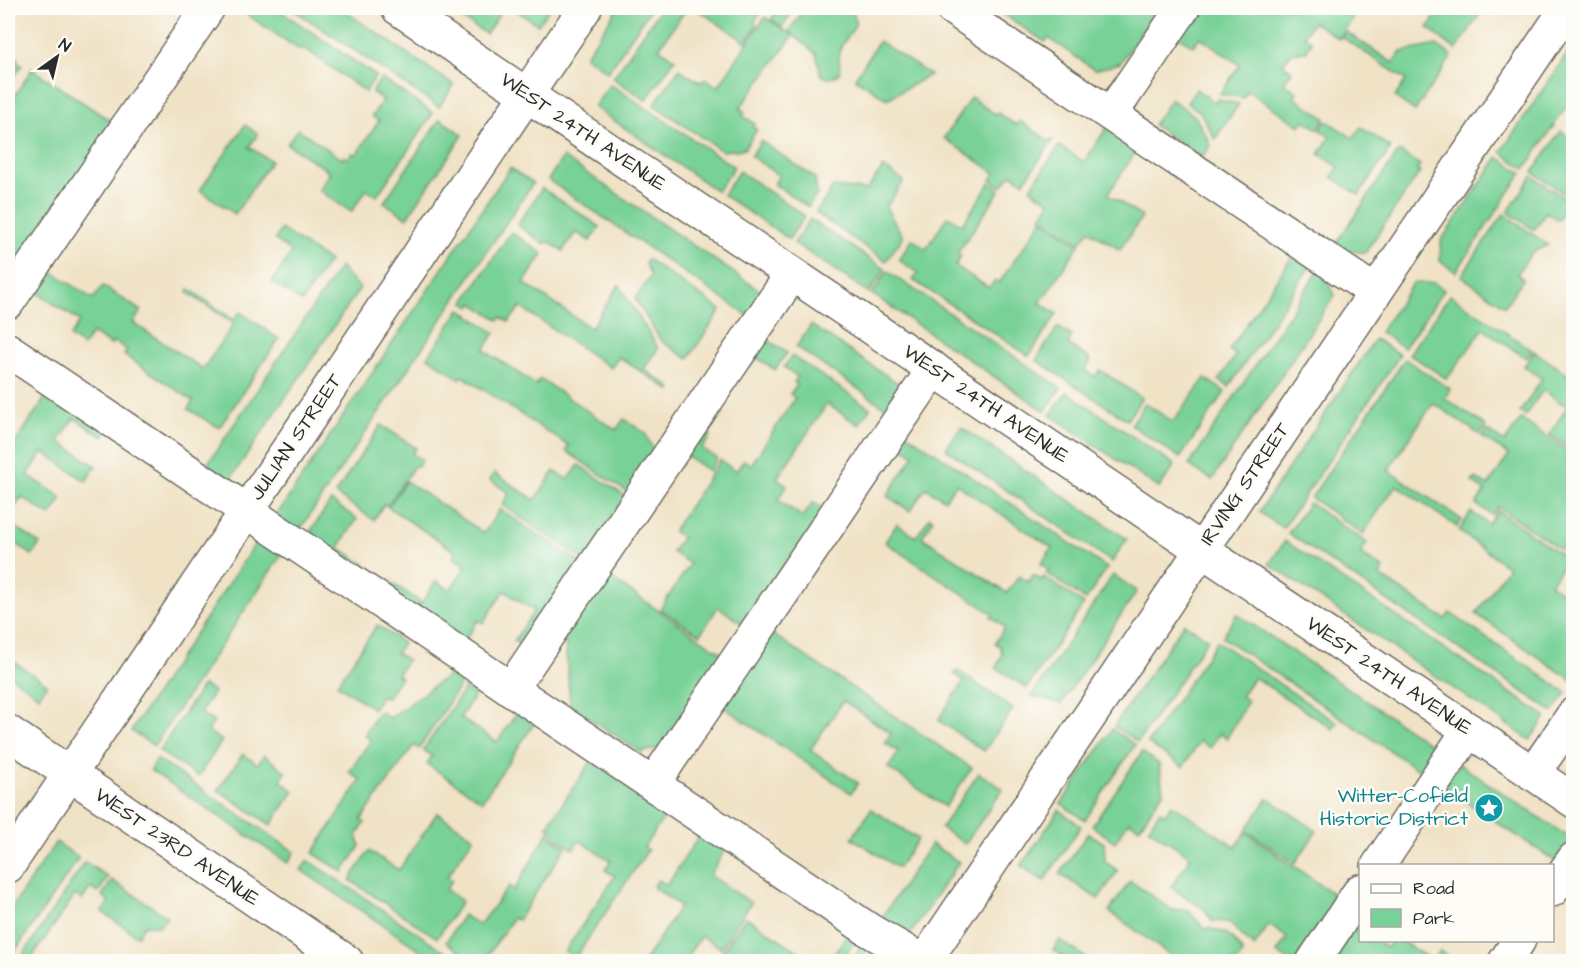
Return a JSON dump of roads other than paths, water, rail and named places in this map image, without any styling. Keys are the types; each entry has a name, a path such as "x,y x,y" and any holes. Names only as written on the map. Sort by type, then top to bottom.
{"street":[{"path":"8,302 208,8"},
{"name":"WEST 24TH AVENUE","path":"398,8 1574,801"},
{"name":"JULIAN STREET","path":"8,866 585,8"},
{"path":"1111,114 1183,8"},
{"name":"IRVING STREET","path":"924,962 1567,8"},
{"path":"956,9 1375,292"},
{"path":"512,689 792,274"},
{"path":"8,350 869,930 924,962"},
{"path":"653,784 934,369"},
{"path":"1533,774 1574,714"},
{"path":"1379,864 1469,730"},
{"name":"WEST 23RD AVENUE","path":"8,732 347,962"},
{"path":"1554,887 1574,859"},
{"path":"1313,962 1359,893"},
{"path":"1505,962 1518,942"}],"place":[{"name":"Witter-Cofield Historic District","path":"1489,808"}]}
